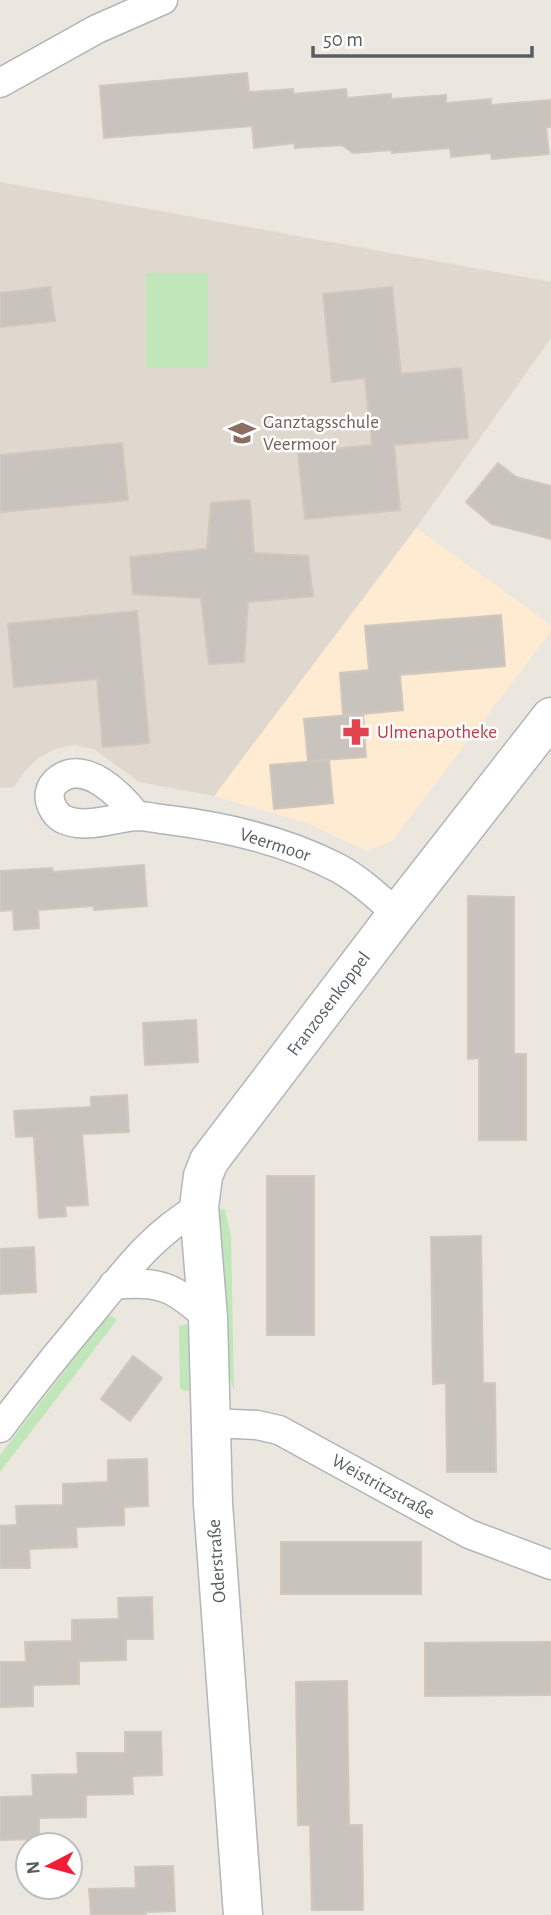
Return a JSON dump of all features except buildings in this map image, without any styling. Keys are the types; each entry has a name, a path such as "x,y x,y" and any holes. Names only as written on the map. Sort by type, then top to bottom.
{"street":[{"path":"0,83 115,20 163,0"},
{"name":"Franzosenkoppel","path":"200,1207 203,1176 209,1161 551,717"},
{"name":"Veermoor","path":"137,816 210,825 311,856 338,868 361,883 397,914"},
{"path":"0,1428 148,1245 178,1220 200,1207"},
{"name":"Oderstraße","path":"200,1207 208,1318 219,1597 243,1915"},
{"path":"113,1285 151,1283 170,1289 181,1294 208,1318"},
{"name":"Weistritzstraße","path":"212,1423 241,1423 279,1430 469,1534 551,1565"}],"shaded area":[{"name":"Ganztagsschule Veermoor","path":"0,182 551,282 551,338 416,528 214,796 139,782 94,749 75,745 55,749 37,759 14,787 0,788"},
{"path":"416,528 551,625 551,631 392,841 367,851 307,823 214,796"}],"green space":[{"path":"146,273 208,273 208,368 146,368"},
{"path":"225,1209 231,1237 234,1390 228,1374 227,1299 217,1210"},
{"path":"108,1314 117,1320 0,1472 0,1455"},
{"path":"187,1324 196,1391 180,1388 179,1326"}],"place":[{"name":"Ganztagsschule Veermoor","path":"242,433"},
{"name":"Ulmenapotheke","path":"356,732"}]}
